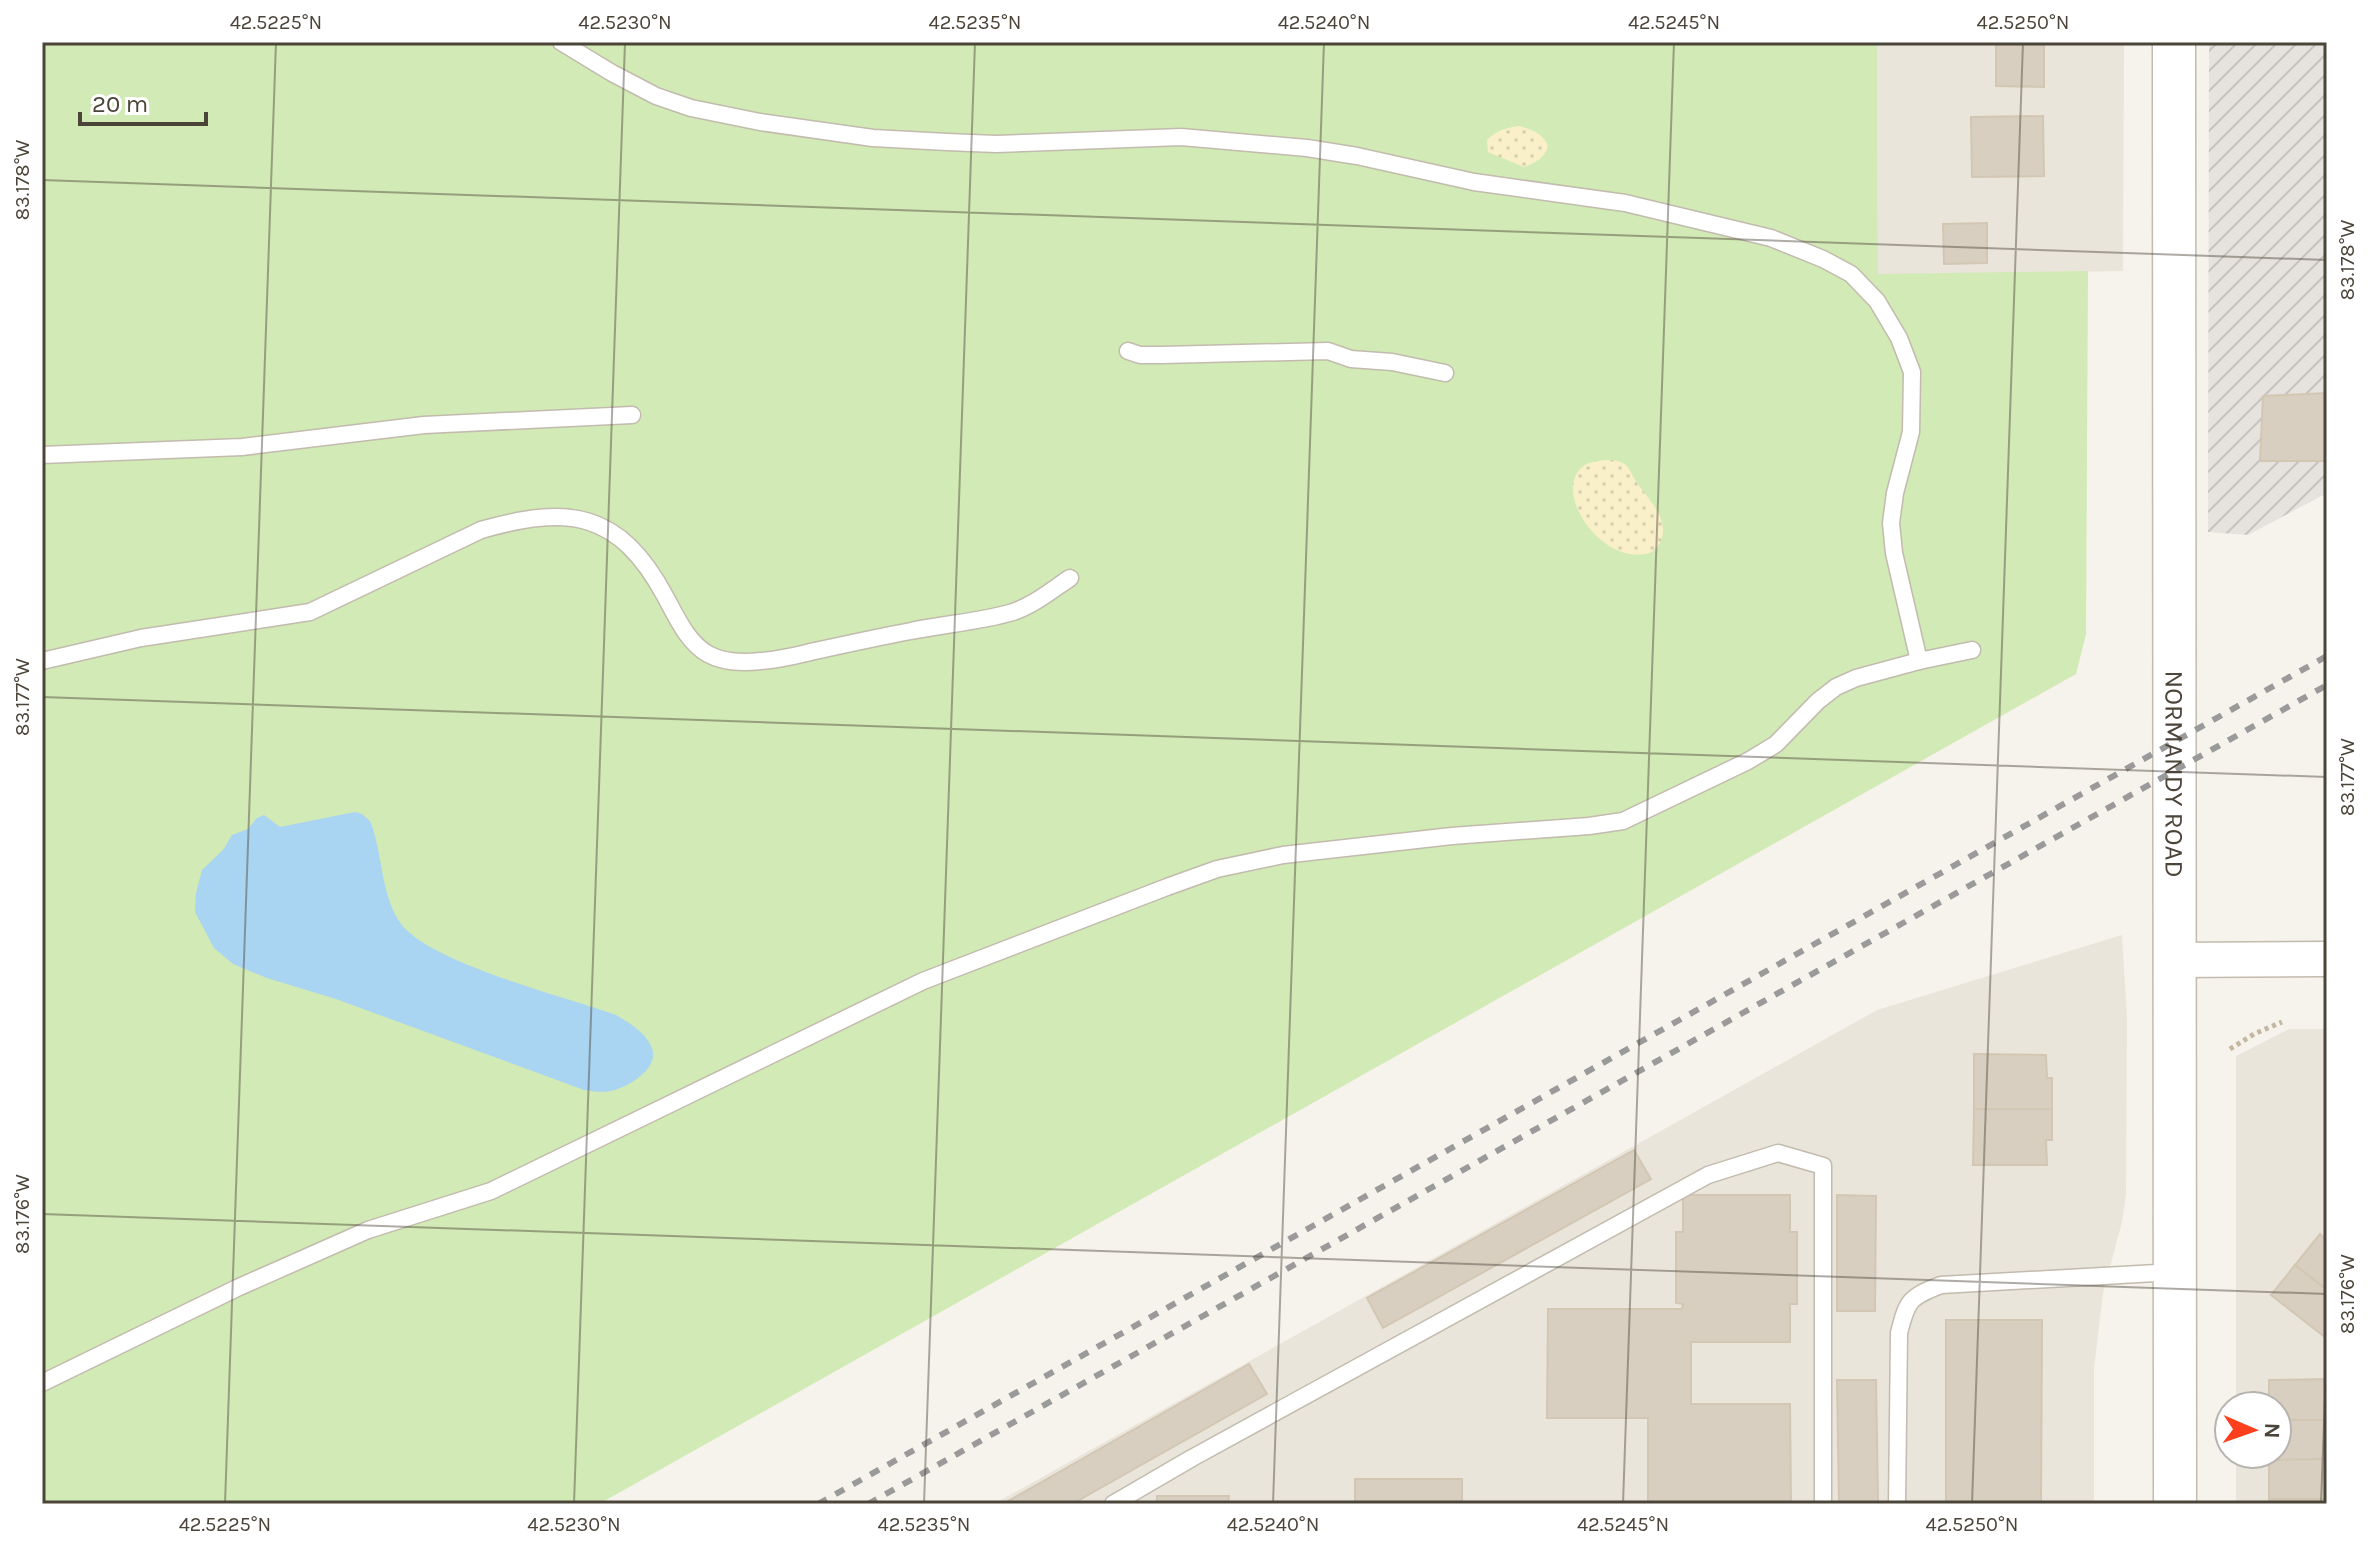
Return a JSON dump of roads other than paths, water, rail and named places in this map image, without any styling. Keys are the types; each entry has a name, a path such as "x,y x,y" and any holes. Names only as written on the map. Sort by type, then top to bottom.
{"street":[{"name":"NORMANDY ROAD","path":"2174,42 2175,1504"},
{"path":"2173,960 2327,959"}],"lane":[{"path":"561,42 656,96 691,108 760,122 873,138 947,142 996,144 1181,137 1307,148 1474,182 1625,203 1771,238 1823,259 1851,274 1877,301 1899,338 1912,372 1911,432 1895,493 1891,523 1894,553 1919,661"},
{"path":"1128,351 1151,355 1328,351 1351,359 1392,362 1445,373"},
{"path":"42,455 242,447 424,425 632,415"},
{"path":"42,661 141,638 310,612 481,530 509,522 559,515 606,527 623,540 654,575 685,632 695,644 709,655 727,661 766,661 1016,611 1070,578"},
{"path":"42,1383 237,1288 368,1230 491,1191 923,981 1153,892 1217,869 1283,855 1623,821 1748,761 1776,744 1836,687 1856,678 1972,650"},
{"path":"1113,1504 1708,1175 1778,1153 1823,1166 1823,1504"},
{"path":"1897,1504 1899,1333 1905,1307 1916,1294 1941,1285 2174,1272"}],"water":[{"path":"355,812 370,821 388,897 399,921 413,936 498,977 616,1015 639,1031 650,1044 652,1061 642,1075 617,1089 604,1092 584,1090 336,999 267,978 233,964 214,948 195,912 196,893 202,870 223,850 232,835 248,829 264,815 280,827"}],"railway":[{"path":"818,1504 2327,656"},
{"path":"868,1504 2327,685"}]}
